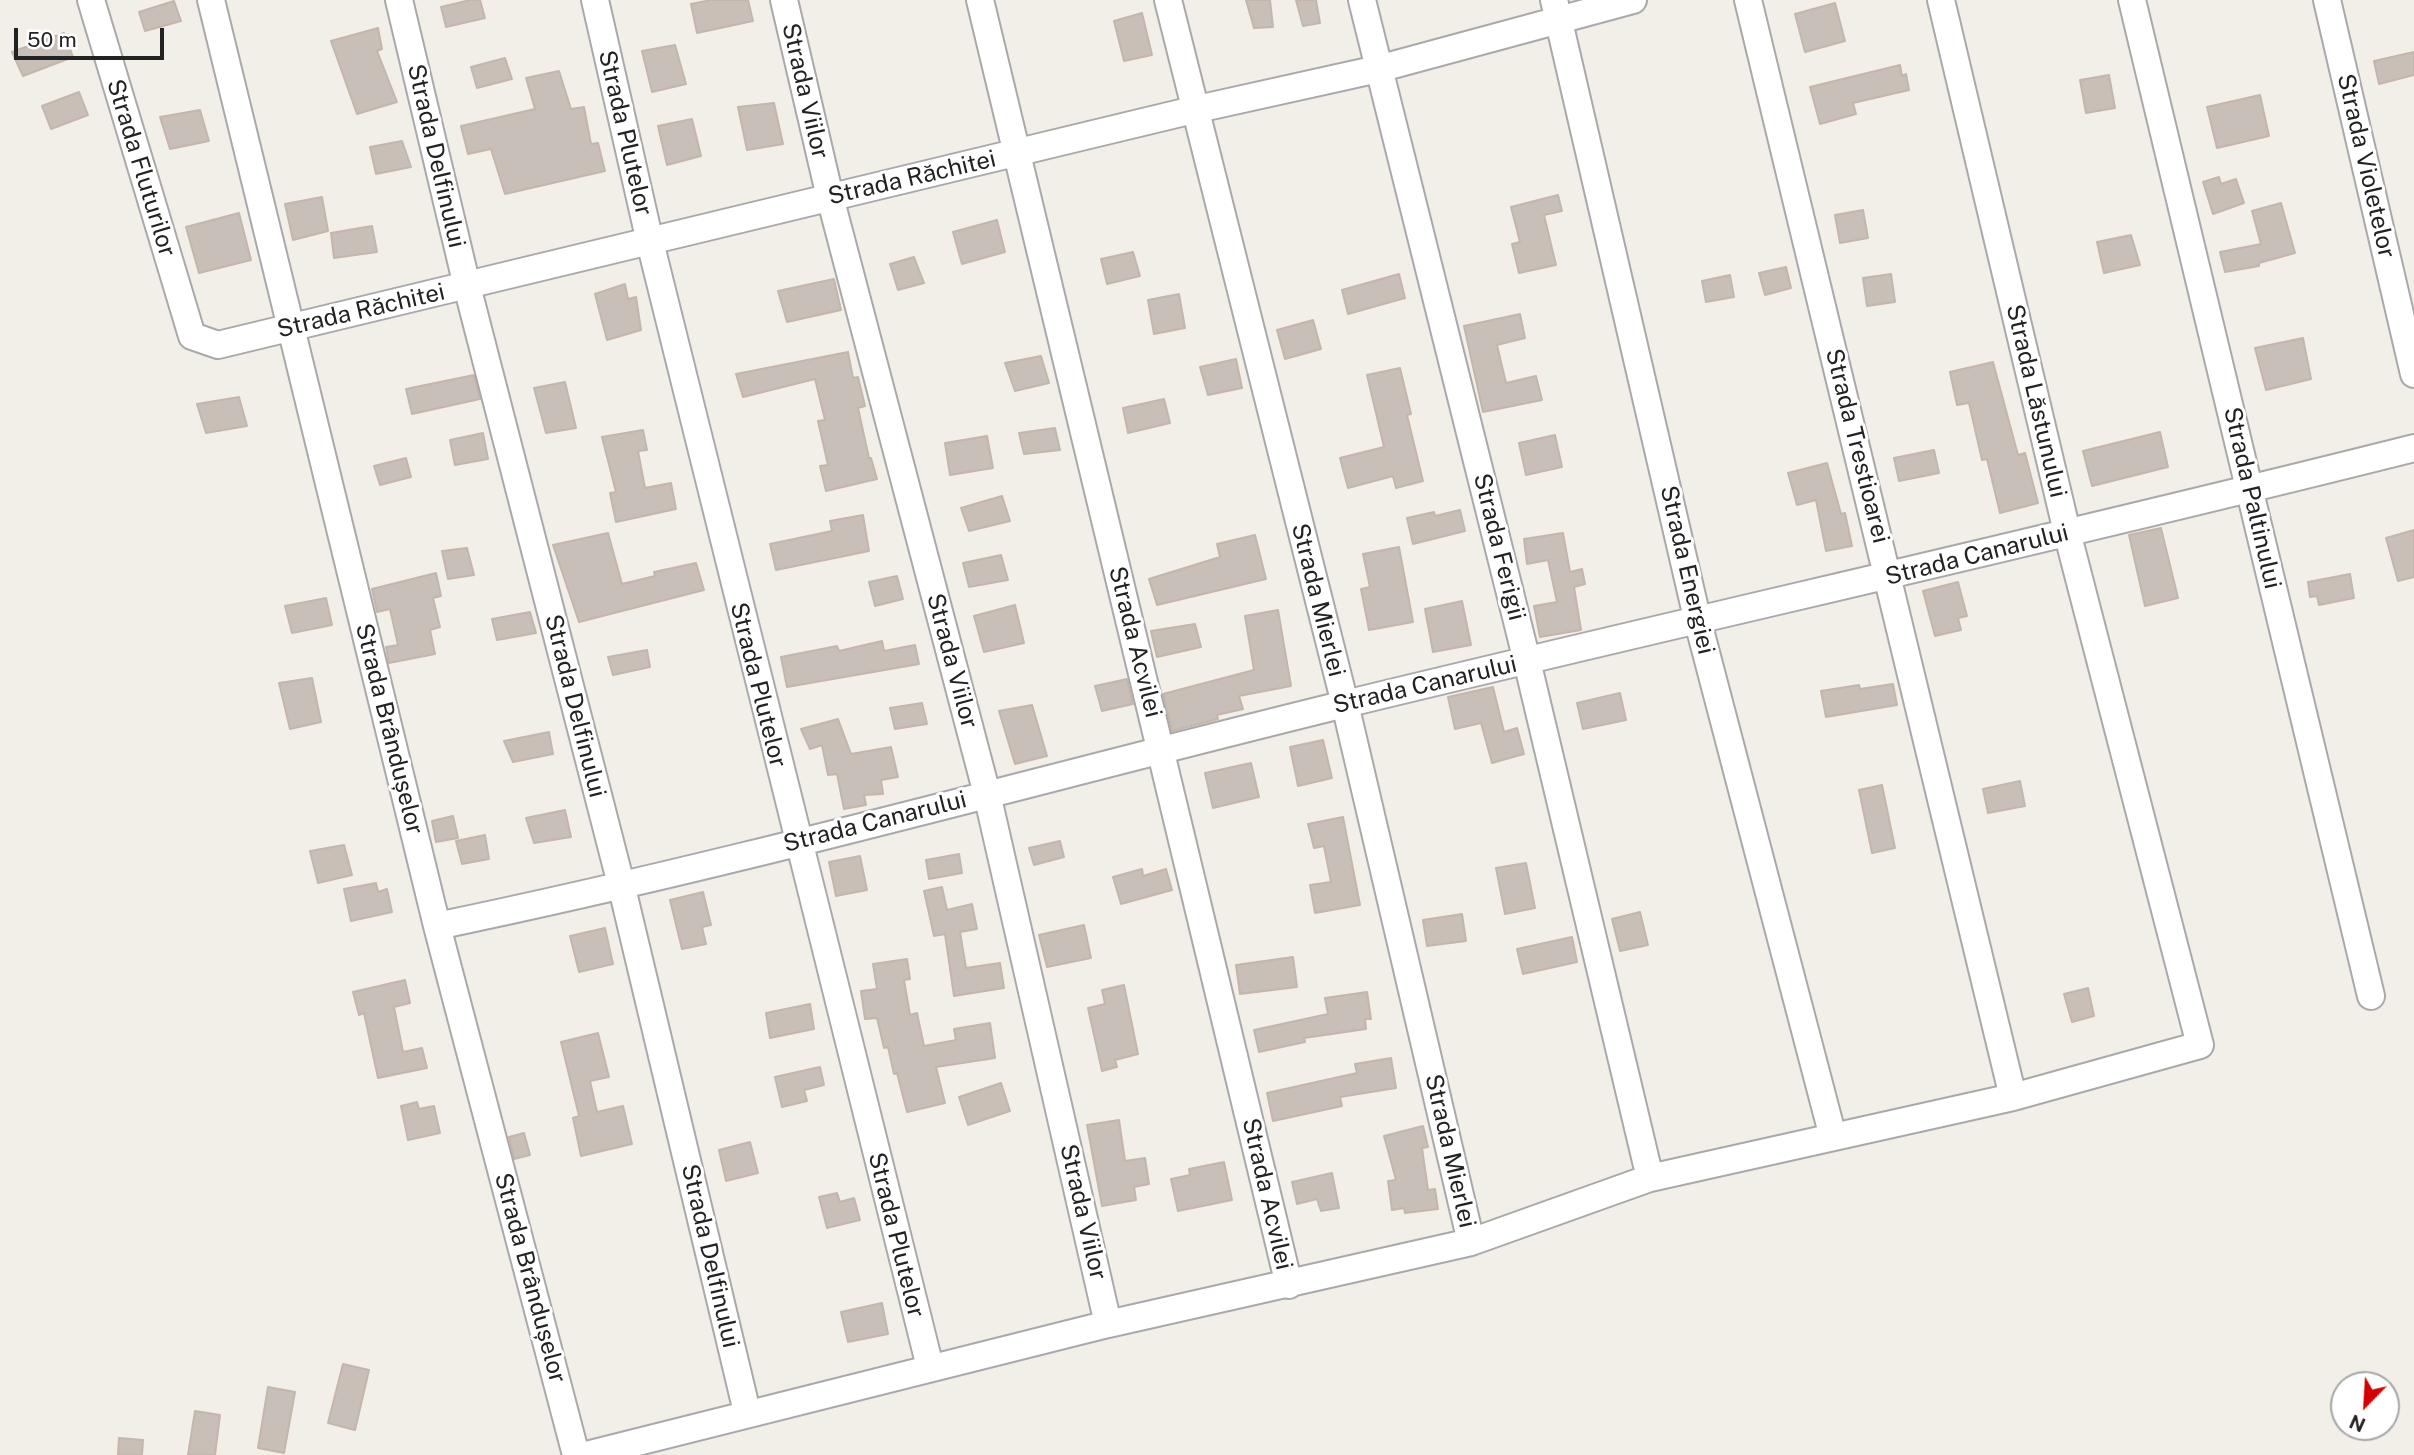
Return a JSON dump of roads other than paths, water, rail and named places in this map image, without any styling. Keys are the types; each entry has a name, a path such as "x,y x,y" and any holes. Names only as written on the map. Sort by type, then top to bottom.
{"street":[{"name":"Strada Fluturilor","path":"90,0 192,336"},
{"name":"Strada Brândușelor","path":"211,0 437,926 576,1455"},
{"name":"Strada Delfinului","path":"399,0 467,286 622,888 747,1412"},
{"name":"Strada Plutelor","path":"595,0 650,242 930,1367"},
{"name":"Strada Viilor","path":"784,0 830,197 987,794 1108,1324"},
{"name":"Strada Acvilei","path":"980,0 1289,1286"},
{"name":"Strada Mierlei","path":"1168,0 1345,704 1471,1242"},
{"name":"Strada Ferigii","path":"1362,0 1527,661 1650,1178"},
{"name":"Strada Răchitei","path":"192,336 218,345 1194,110 1378,69 1556,9 1633,0"},
{"name":"Strada Trestioarei","path":"1748,0 2013,1097"},
{"name":"Strada Lăstunului","path":"1941,0 2067,532 2200,1045 2013,1097"},
{"name":"Strada Paltinului","path":"2132,0 2371,996"},
{"name":"Strada Violetelor","path":"2327,0 2414,374"},
{"name":"Strada Energiei","path":"1556,9 1698,622 1833,1138"},
{"name":"Strada Canarului","path":"437,926 622,888 797,841 1345,704 1889,577 2414,448"},
{"path":"586,1455 747,1412 1108,1324 1289,1286 1471,1242 1650,1178 2013,1097"}]}
